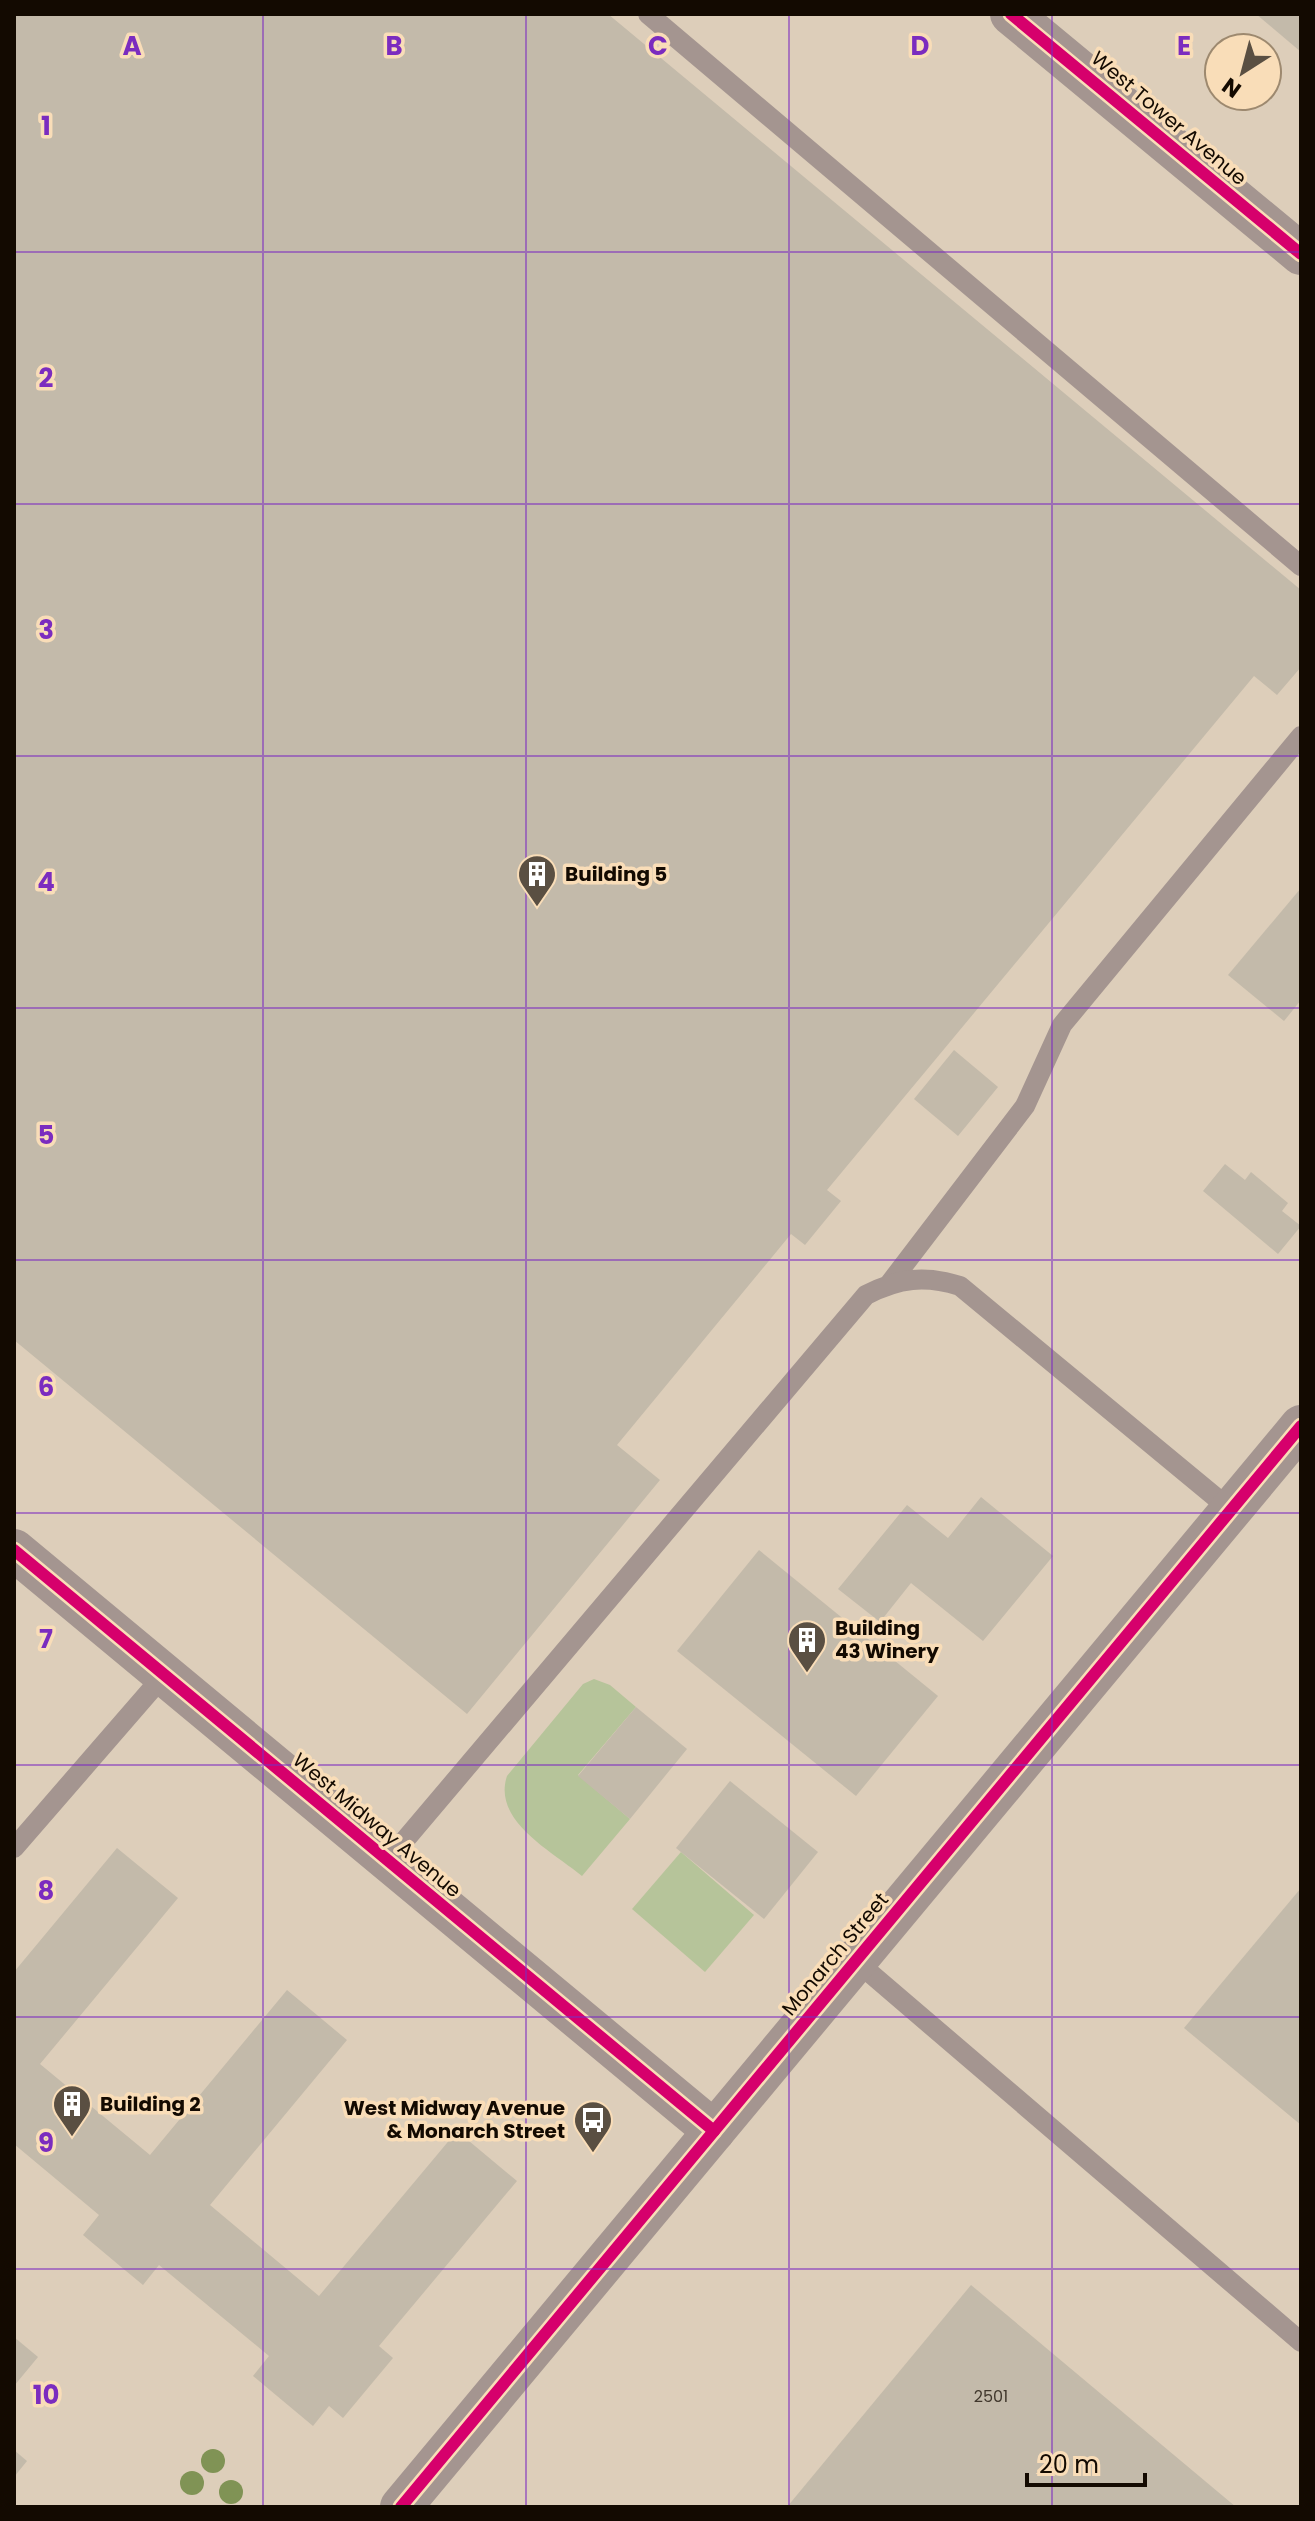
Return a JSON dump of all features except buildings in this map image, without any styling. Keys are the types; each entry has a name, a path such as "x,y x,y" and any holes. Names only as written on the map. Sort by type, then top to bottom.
{"street":[{"name":"West Tower Avenue","path":"1011,14 1301,254"},
{"name":"Monarch Street","path":"401,2507 1301,1426"},
{"name":"West Midway Avenue","path":"14,1550 714,2131"}],"lane":[{"path":"648,14 1301,566"},
{"path":"890,1283 1025,1106 1062,1025 1301,736"},
{"path":"388,1860 866,1295 890,1283 932,1277 960,1286 1231,1510"},
{"path":"14,1848 164,1675"},
{"path":"856,1961 1301,2342"}],"green space":[{"path":"594,1679 610,1685 636,1707 578,1775 630,1819 582,1876 541,1845 516,1821 508,1807 505,1792 507,1776 583,1684"},
{"path":"681,1852 754,1915 705,1972 632,1909"}],"cycle path":[{"path":"1011,14 1301,254"},
{"path":"401,2507 1301,1426"},
{"path":"14,1550 714,2131"}],"place":[{"name":"Building 5","path":"537,908"},
{"name":"Building 43 Winery","path":"807,1674"},
{"name":"Building 2","path":"72,2138"},
{"name":"West Midway Avenue & Monarch Street","path":"593,2154"}]}
